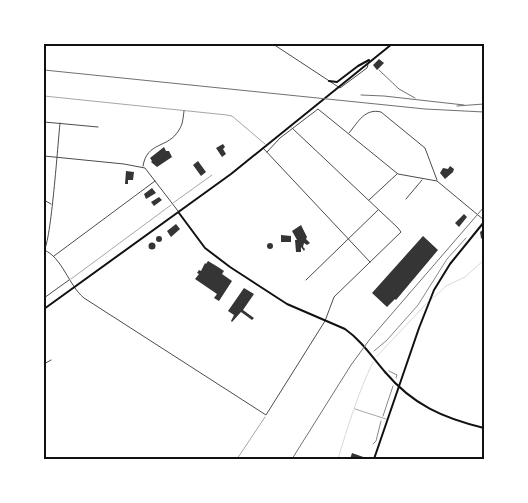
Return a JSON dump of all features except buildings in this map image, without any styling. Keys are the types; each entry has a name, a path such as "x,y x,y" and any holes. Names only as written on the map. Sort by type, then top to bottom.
{"main road":[{"path":"44,310 179,213 392,44"},
{"path":"329,81 336,82 360,64 373,58"},
{"path":"179,213 205,248 216,257 279,299 355,336 398,387 418,402 438,414 455,421 484,428"},
{"path":"374,459 434,290 450,264 484,221"}],"street":[{"path":"273,44 338,88 343,87 367,68 367,63"},
{"path":"267,152 292,128 316,109 398,174 437,182 484,221"},
{"path":"143,167 145,158 151,149 170,140 177,133 182,123 184,111"},
{"path":"348,133 366,112 381,112 425,148 437,182"},
{"path":"44,122 98,127"},
{"path":"60,123 47,245 44,250 53,256 70,279 78,294 266,415 325,321 331,302 401,231 292,128"},
{"path":"263,148 370,262"},
{"path":"44,156 143,167 148,170 179,213"},
{"path":"369,200 398,174"},
{"path":"406,199 423,179"},
{"path":"53,256 156,181"},
{"path":"44,200 51,205"},
{"path":"306,280 379,210"},
{"path":"44,298 70,279"},
{"path":"44,364 51,360"}],"lane":[{"path":"44,96 232,116 266,145"},
{"path":"70,279 212,175"},
{"path":"355,409 388,420"},
{"path":"237,459 266,415"}],"path":[{"path":"374,354 374,351 387,340 418,305 442,267 467,238"},
{"path":"386,369 396,374 396,377"}],"waterway":[{"path":"431,300 446,286 465,277 484,260"},
{"path":"377,356 428,302"},
{"path":"338,459 358,398 373,362"}],"railway":[{"path":"44,70 425,109 484,112"},
{"path":"379,70 399,89 415,98"},
{"path":"361,95 464,105"},
{"path":"457,106 484,104"},
{"path":"292,459 351,365 370,339 484,207"}]}
